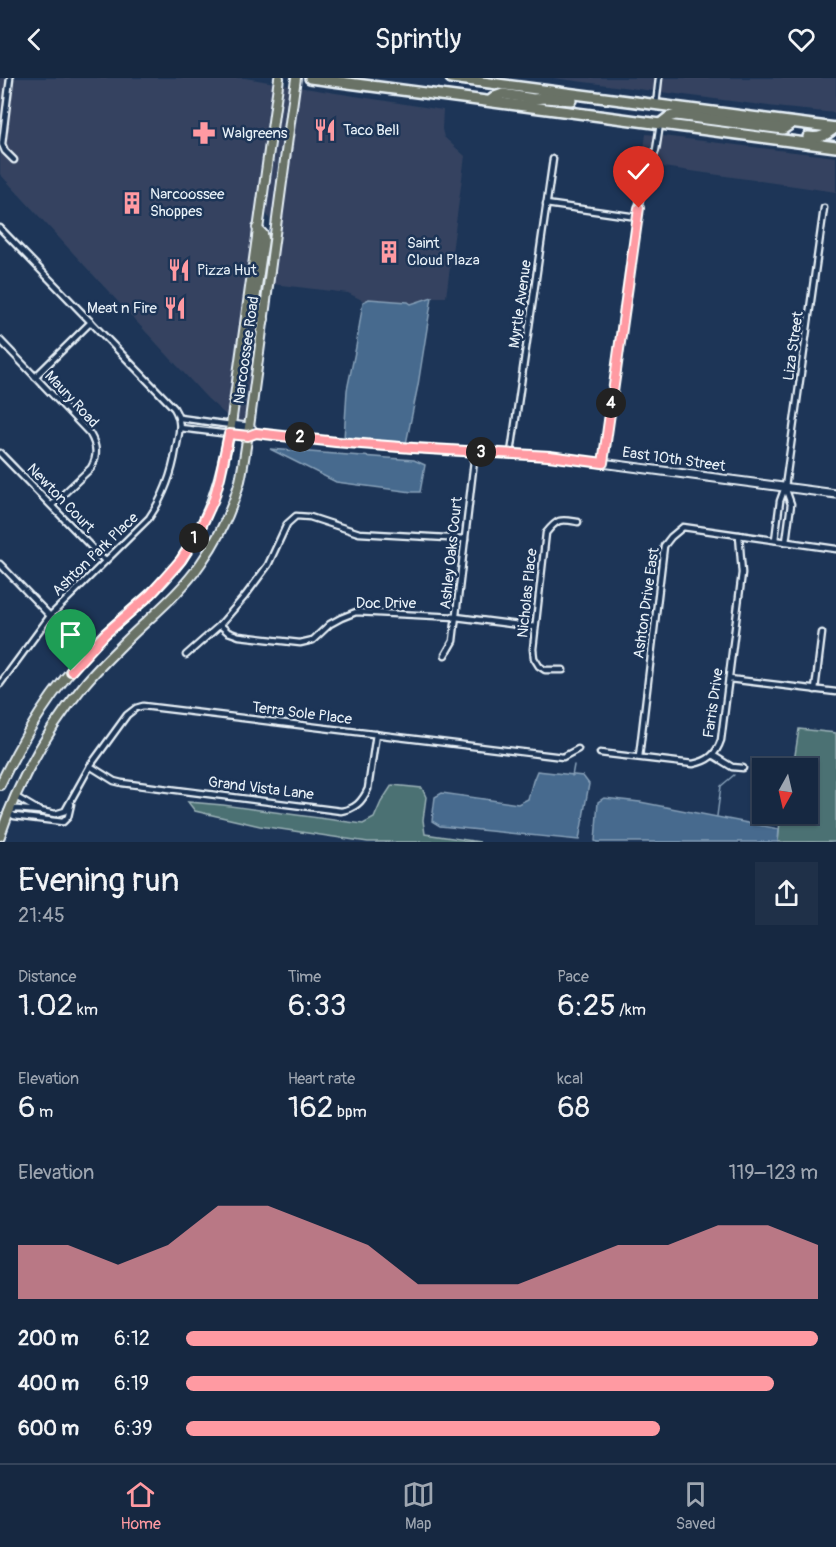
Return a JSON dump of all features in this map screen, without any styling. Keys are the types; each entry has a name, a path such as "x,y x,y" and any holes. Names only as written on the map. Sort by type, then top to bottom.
{"highway":[{"path":"309,78 836,147"},
{"path":"451,78 792,123 836,125"},
{"path":"490,101 503,94 533,99 573,100 595,97"},
{"path":"660,124 676,115 783,129 792,123"},
{"path":"691,128 698,123 817,138 825,135 836,125"}],"main road":[{"name":"Narcoossee Road","path":"0,785 27,733 71,671 105,634 151,594 181,560 199,531 214,499 230,429 279,78"},
{"name":"Narcoossee Road","path":"0,836 4,809 16,796 42,745 84,684 177,594 202,563 231,506 240,480 248,436 296,78"},
{"path":"257,228 263,234 264,239 254,307 264,319"}],"street":[{"path":"10,78 2,144 14,160"},
{"path":"656,105 659,78"},
{"path":"603,463 641,192 656,150 660,124"},
{"name":"Myrtle Avenue","path":"510,453 553,159"},
{"path":"546,204 637,217"},
{"name":"Liza Street","path":"785,487 824,208"},
{"path":"0,228 174,408 180,418 230,429"},
{"path":"35,377 91,322"},
{"name":"Maury Road","path":"0,340 90,434 96,446 95,461 91,468 52,506"},
{"name":"Ashton Park Place","path":"1,680 50,615 136,532 160,502 172,471 180,418"},
{"path":"180,428 249,427 256,433"},
{"name":"East 10th Street","path":"230,429 248,436 256,433 336,442 510,453 836,494"},
{"name":"Ashley Oaks Court","path":"445,655 453,641 474,452"},
{"name":"Newton Court","path":"0,453 105,561"},
{"path":"775,540 780,501 785,487"},
{"path":"785,487 791,504 786,542"},
{"path":"186,655 220,625 245,596 268,565 287,524 296,516 310,517 359,533 465,539"},
{"name":"Nicholas Place","path":"563,670 545,670 539,666 534,658 533,649 535,627 546,533 554,523 562,519 578,522"},
{"name":"Ashton Drive East","path":"639,757 664,546 671,537 683,527 836,549"},
{"name":"Farris Drive","path":"600,753 693,764 705,762 714,756 722,740 742,573 739,536"},
{"path":"0,564 50,615"},
{"name":"Doc Drive","path":"220,625 228,632 239,636 300,643 312,640 330,624 356,612 456,617 535,627"},
{"path":"815,690 822,633"},
{"path":"729,679 836,692"},
{"name":"Terra Sole Place","path":"4,809 14,816 63,822 68,817 74,792 90,766 127,715 143,706 563,758 578,749"},
{"name":"Grand Vista Lane","path":"90,766 114,781 122,783 341,811 356,806 366,794 376,734"},
{"path":"714,756 732,767 743,768"},
{"path":"16,796 40,811"},
{"path":"4,809 54,814 64,811 71,801"}],"shaded area":[{"path":"0,78 245,78 275,83 228,417 207,398 0,174"},
{"path":"553,78 836,78 836,113 784,108"},
{"path":"281,84 292,85 283,155 279,155 271,222 266,213 275,154 274,136"},
{"path":"298,87 443,110 444,137 465,156 446,297 432,297 411,304 369,299 364,301 348,293 272,284 281,231"},
{"path":"646,134 836,157 836,192 642,164"},
{"path":"260,233 259,319 246,423 234,422"},
{"path":"432,297 406,444 344,439 347,390 363,302 369,299 411,304"},
{"path":"270,449 414,460 425,465 420,492 336,482"},
{"path":"537,771 583,776 589,784 579,840 440,826 432,821 435,797 442,793 518,804 528,799"},
{"path":"604,798 640,802 779,829 778,842 597,842 595,841 598,802"}],"green space":[{"path":"799,729 836,733 836,842 778,842 780,824 818,824 818,758 795,758"},
{"path":"392,785 422,788 426,797 423,820 425,834 480,842 368,842 260,826 195,811 188,802 363,824 374,818"}],"waterway":[{"path":"572,776 574,765"},
{"path":"717,816 721,786 734,775"}],"place":[{"name":"Taco Bell","path":"325,130"},
{"name":"Walgreens","path":"204,133"},
{"name":"Narcoossee Shoppes","path":"132,203"},
{"name":"Saint Cloud Plaza","path":"389,252"},
{"name":"Pizza Hut","path":"179,270"},
{"name":"Meat n Fire","path":"175,308"}],"route":[{"path":"71,671 105,634 151,594 181,560 199,531 214,499 229,434 248,436 256,433 336,442 549,456 603,463 639,208"}]}
